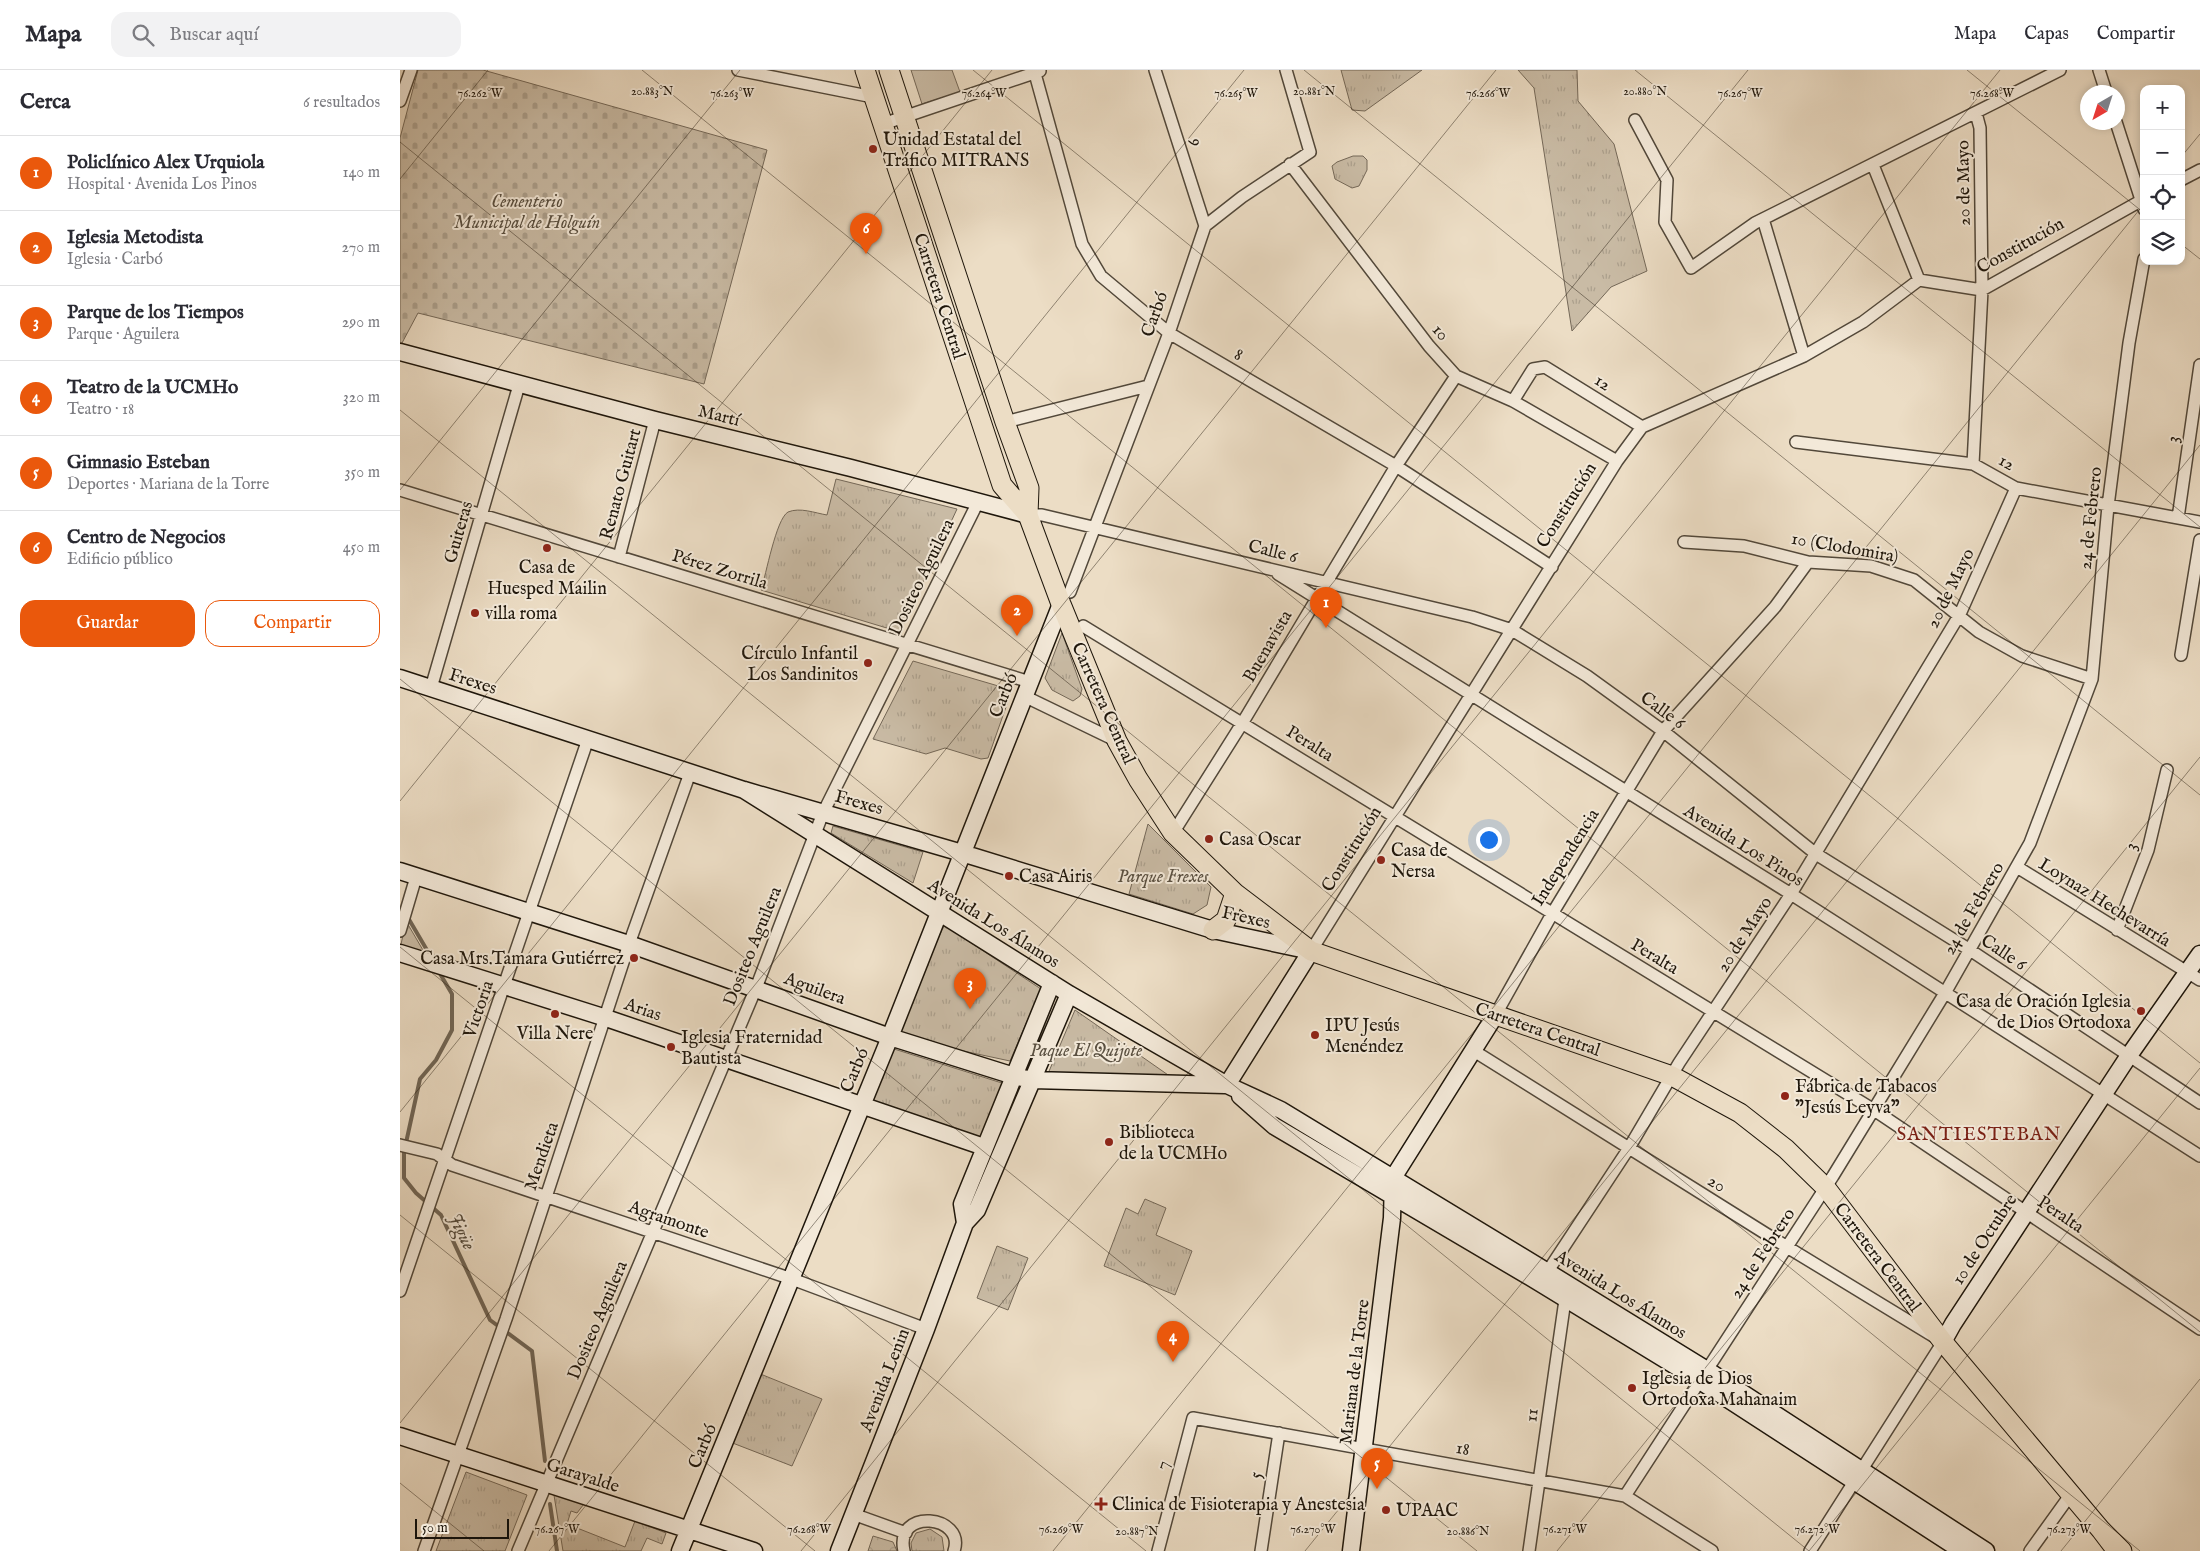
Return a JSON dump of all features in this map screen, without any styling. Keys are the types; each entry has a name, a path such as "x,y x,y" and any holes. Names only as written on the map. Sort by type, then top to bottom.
{"main road":[{"name":"Carretera Central","path":"864,70 1002,485 1028,515 1065,598 1117,741 1173,833 1235,893 1311,952 1672,1076 1740,1113 1786,1150 1826,1188 1943,1342 2117,1551"},
{"name":"Carretera Central","path":"889,70 1028,488 1028,515"},
{"name":"Martí","path":"400,352 655,420 979,500 1028,515"},
{"name":"Carbó","path":"680,1551 792,1279 861,1104 890,1037 1027,689 1065,598"},
{"name":"Frexes","path":"400,678 744,790 962,853 1213,930 1311,952"},
{"name":"Avenida Los Álamos","path":"744,790 1069,994 1227,1085 1281,1110 1393,1178 1544,1277 1703,1375 1858,1476 1962,1551"},
{"name":"Aguilera","path":"400,871 630,944 890,1037 1014,1076 1032,1080 1227,1085"},
{"path":"1213,930 1226,920 1235,893"},
{"name":"Constitución","path":"1227,1085 1311,952"},
{"name":"Arias","path":"400,953 606,1018 984,1147"},
{"name":"10 de Octubre","path":"1943,1342 1952,1324 2128,1057 2193,977 2200,954"},
{"name":"Avenida Lenin","path":"965,1223 962,1204 1052,983"},
{"name":"Avenida Lenin","path":"839,1551 926,1329 965,1223 978,1210 1069,994"},
{"name":"Independencia","path":"1393,1178 1496,1014"},
{"name":"Avenida Los Álamos","path":"1227,1085 1274,1126 1393,1197 1544,1277"},
{"path":"1393,1178 1393,1197"},
{"name":"Mariana de la Torre","path":"1351,1551 1393,1197"},
{"name":"Garayalde","path":"400,1436 754,1551"},
{"name":"Avenida Los Álamos","path":"1858,1476 1986,1551"},
{"name":"Carretera Central","path":"2101,1530 2122,1551"}],"street":[{"path":"400,101 411,70"},
{"path":"738,70 874,96"},
{"name":"9","path":"1155,70 1205,226"},
{"path":"1205,226 1290,164 1310,152 1286,70"},
{"path":"1635,120 1667,180 1665,222 1691,268 1764,219 2060,70"},
{"path":"2098,70 2103,85"},
{"path":"883,124 1037,71"},
{"name":"8","path":"1037,71 1082,244 1100,276 1169,333 1396,466 1552,567"},
{"name":"20 de Mayo","path":"1973,464 1982,290 1980,128 1976,112"},
{"path":"2119,130 2140,193"},
{"name":"10","path":"1290,164 1417,331 1456,376 1513,401 1617,461"},
{"path":"1642,427 1804,356 1863,322 1920,280 1873,165"},
{"path":"2185,178 2200,170"},
{"name":"Constitución","path":"1920,280 1982,290 2140,204"},
{"path":"1764,219 1804,356"},
{"name":"Carbó","path":"1065,598 1169,333 1205,226"},
{"name":"24 de Febrero","path":"1625,1496 1826,1188 1945,993 2030,842 2092,679 2108,506 2129,343 2143,265"},
{"name":"3","path":"2178,518 2200,365"},
{"name":"12","path":"1513,401 1533,369 1545,366 1642,427"},
{"name":"Buenavista","path":"1173,833 1243,722 1396,466 1456,376"},
{"name":"Guiteras","path":"431,688 519,385"},
{"path":"1005,422 1148,386"},
{"name":"Renato Guitart","path":"619,557 655,420"},
{"name":"Constitución","path":"1311,952 1617,461 1642,427"},
{"name":"12","path":"1796,442 1973,464 2016,488 2200,522"},
{"name":"20 de Mayo","path":"1544,1277 1629,1148 1672,1076 1791,894 1960,614 2016,488"},
{"name":"Pérez Zorrila","path":"400,490 907,645 1027,689 1117,741"},
{"name":"Dositeo Aguilera","path":"518,1551 654,1232 724,1058 756,988 824,813 979,500"},
{"name":"Calle 6","path":"1028,515 1042,515 1267,567 1472,617 1512,630 1587,676 1663,731 1816,854 1970,950 2128,1057 2200,1103"},
{"path":"2181,655 2200,540"},
{"name":"10 (Clodomira)","path":"1684,542 1744,546 1808,562 1871,566 1904,575 1914,580 1960,614 1979,632 2022,656 2092,679"},
{"name":"Independencia","path":"1496,1014 1552,914 1628,794 1663,731 1775,607 1808,562"},
{"name":"Avenida Los Pinos","path":"1267,567 1791,894 2200,1156"},
{"name":"Peralta","path":"1083,626 1243,722 1552,914 1874,1110 2200,1329"},
{"name":"Victoria","path":"400,1291 588,739"},
{"name":"3","path":"2117,930 2148,850 2167,770"},
{"name":"Mendieta","path":"424,1551 506,1320 630,944 690,773"},
{"name":"Loynaz Hechevarría","path":"2017,867 2193,977"},
{"path":"401,929 416,876"},
{"name":"20","path":"1474,1051 1787,1247 1943,1342"},
{"name":"Agramonte","path":"405,1147 438,1154 452,1165 792,1279 926,1329"},
{"name":"11","path":"1529,1551 1567,1291"},
{"name":"10 de Octubre","path":"1810,1551 1943,1342"},
{"name":"18","path":"1192,1418 1625,1496 1712,1551"},
{"name":"7","path":"1158,1551 1192,1418"},
{"name":"5","path":"1261,1551 1279,1433"},
{"path":"2030,1551 2071,1494"},
{"path":"853,1514 906,1533"},
{"path":"904,1551 903,1539 912,1525 921,1521 933,1520 940,1523 950,1532 955,1547 954,1551"}],"green space":[{"name":"Cementerio Municipal de Holguín","path":"418,70 483,70 767,150 704,384 418,313 402,343 400,343 400,138"},
{"path":"911,70 952,70 960,92 922,104"},
{"path":"1341,70 1422,70 1365,111 1352,110"},
{"path":"1518,70 1577,70 1578,101 1614,144 1647,271 1611,287 1572,331 1534,88"},
{"path":"1353,156 1363,156 1367,160 1367,170 1359,186 1352,188 1335,179 1332,166"},
{"path":"836,479 957,509 900,632 761,590 779,525 784,517 788,512 797,510 827,515"},
{"path":"1062,633 1082,689 1080,696 1073,701 1052,690 1045,678"},
{"path":"913,661 1012,690 988,758 981,759 945,748 926,754 873,739"},
{"name":"Parque Frexes","path":"1148,824 1211,887 1207,905 1193,914 1129,894"},
{"path":"833,826 923,852 913,883 831,833"},
{"path":"406,921 427,957 400,949"},
{"path":"944,925 1041,989 1010,1061 954,1049 897,1033"},
{"name":"Paque El Quijote","path":"1075,1010 1171,1077 1047,1076"},
{"path":"891,1048 1005,1084 981,1142 868,1101"},
{"path":"1145,1199 1166,1208 1156,1235 1192,1251 1175,1295 1104,1266 1126,1208 1138,1214"},
{"path":"997,1246 1028,1258 1008,1310 977,1298"},
{"path":"758,1373 822,1399 792,1466 730,1442"},
{"path":"466,1472 527,1495 505,1551 436,1551"},
{"path":"553,1489 587,1500 577,1513 571,1511 567,1524 625,1547 635,1521 666,1533 662,1544 647,1538 641,1551 563,1551"},
{"path":"930,1529 942,1537 944,1551 912,1551 911,1543 916,1533"},
{"path":"873,1536 893,1542 897,1551 868,1551"}],"waterway":[{"name":"Jigüe","path":"407,916 431,957"},
{"name":"Jigüe","path":"439,972 452,994 452,1030 436,1060 420,1079 404,1152 404,1178 416,1193 441,1215 490,1320 532,1351 545,1461"},
{"name":"Jigüe","path":"550,1504 557,1551"}],"place":[{"name":"Unidad Estatal del Tráfico MITRANS","path":"873,149"},
{"name":"Centro de Negocios","path":"866,254"},
{"name":"Casa de Huesped Mailin","path":"547,548"},
{"name":"villa roma","path":"475,613"},
{"name":"Policlínico Alex Urquiola","path":"1326,628"},
{"name":"Iglesia Metodista","path":"1017,636"},
{"name":"Círculo Infantil Los Sandinitos","path":"868,663"},
{"name":"Casa Oscar","path":"1209,839"},
{"name":"Casa de Nersa","path":"1381,860"},
{"name":"Casa Airis","path":"1009,876"},
{"name":"Casa Mrs.Tamara Gutiérrez","path":"634,958"},
{"name":"Parque de los Tiempos","path":"970,1009"},
{"name":"Casa de Oración Iglesia de Dios Ortodoxa","path":"2141,1011"},
{"name":"Villa Nere","path":"555,1014"},
{"name":"IPU Jesús Menéndez","path":"1315,1035"},
{"name":"Iglesia Fraternidad Bautista","path":"671,1047"},
{"name":"Fábrica de Tabacos \"Jesús Leyva\"","path":"1785,1096"},
{"name":"Biblioteca de la UCMHo","path":"1109,1142"},
{"name":"Teatro de la UCMHo","path":"1173,1362"},
{"name":"Iglesia de Dios Ortodoxa Mahanaim","path":"1632,1388"},
{"name":"Gimnasio Esteban","path":"1377,1489"},
{"name":"Clinica de Fisioterapia y Anestesia","path":"1101,1504"},
{"name":"UPAAC","path":"1386,1510"}],"district":[{"name":"SANTIESTEBAN","path":"1979,1133"}]}
